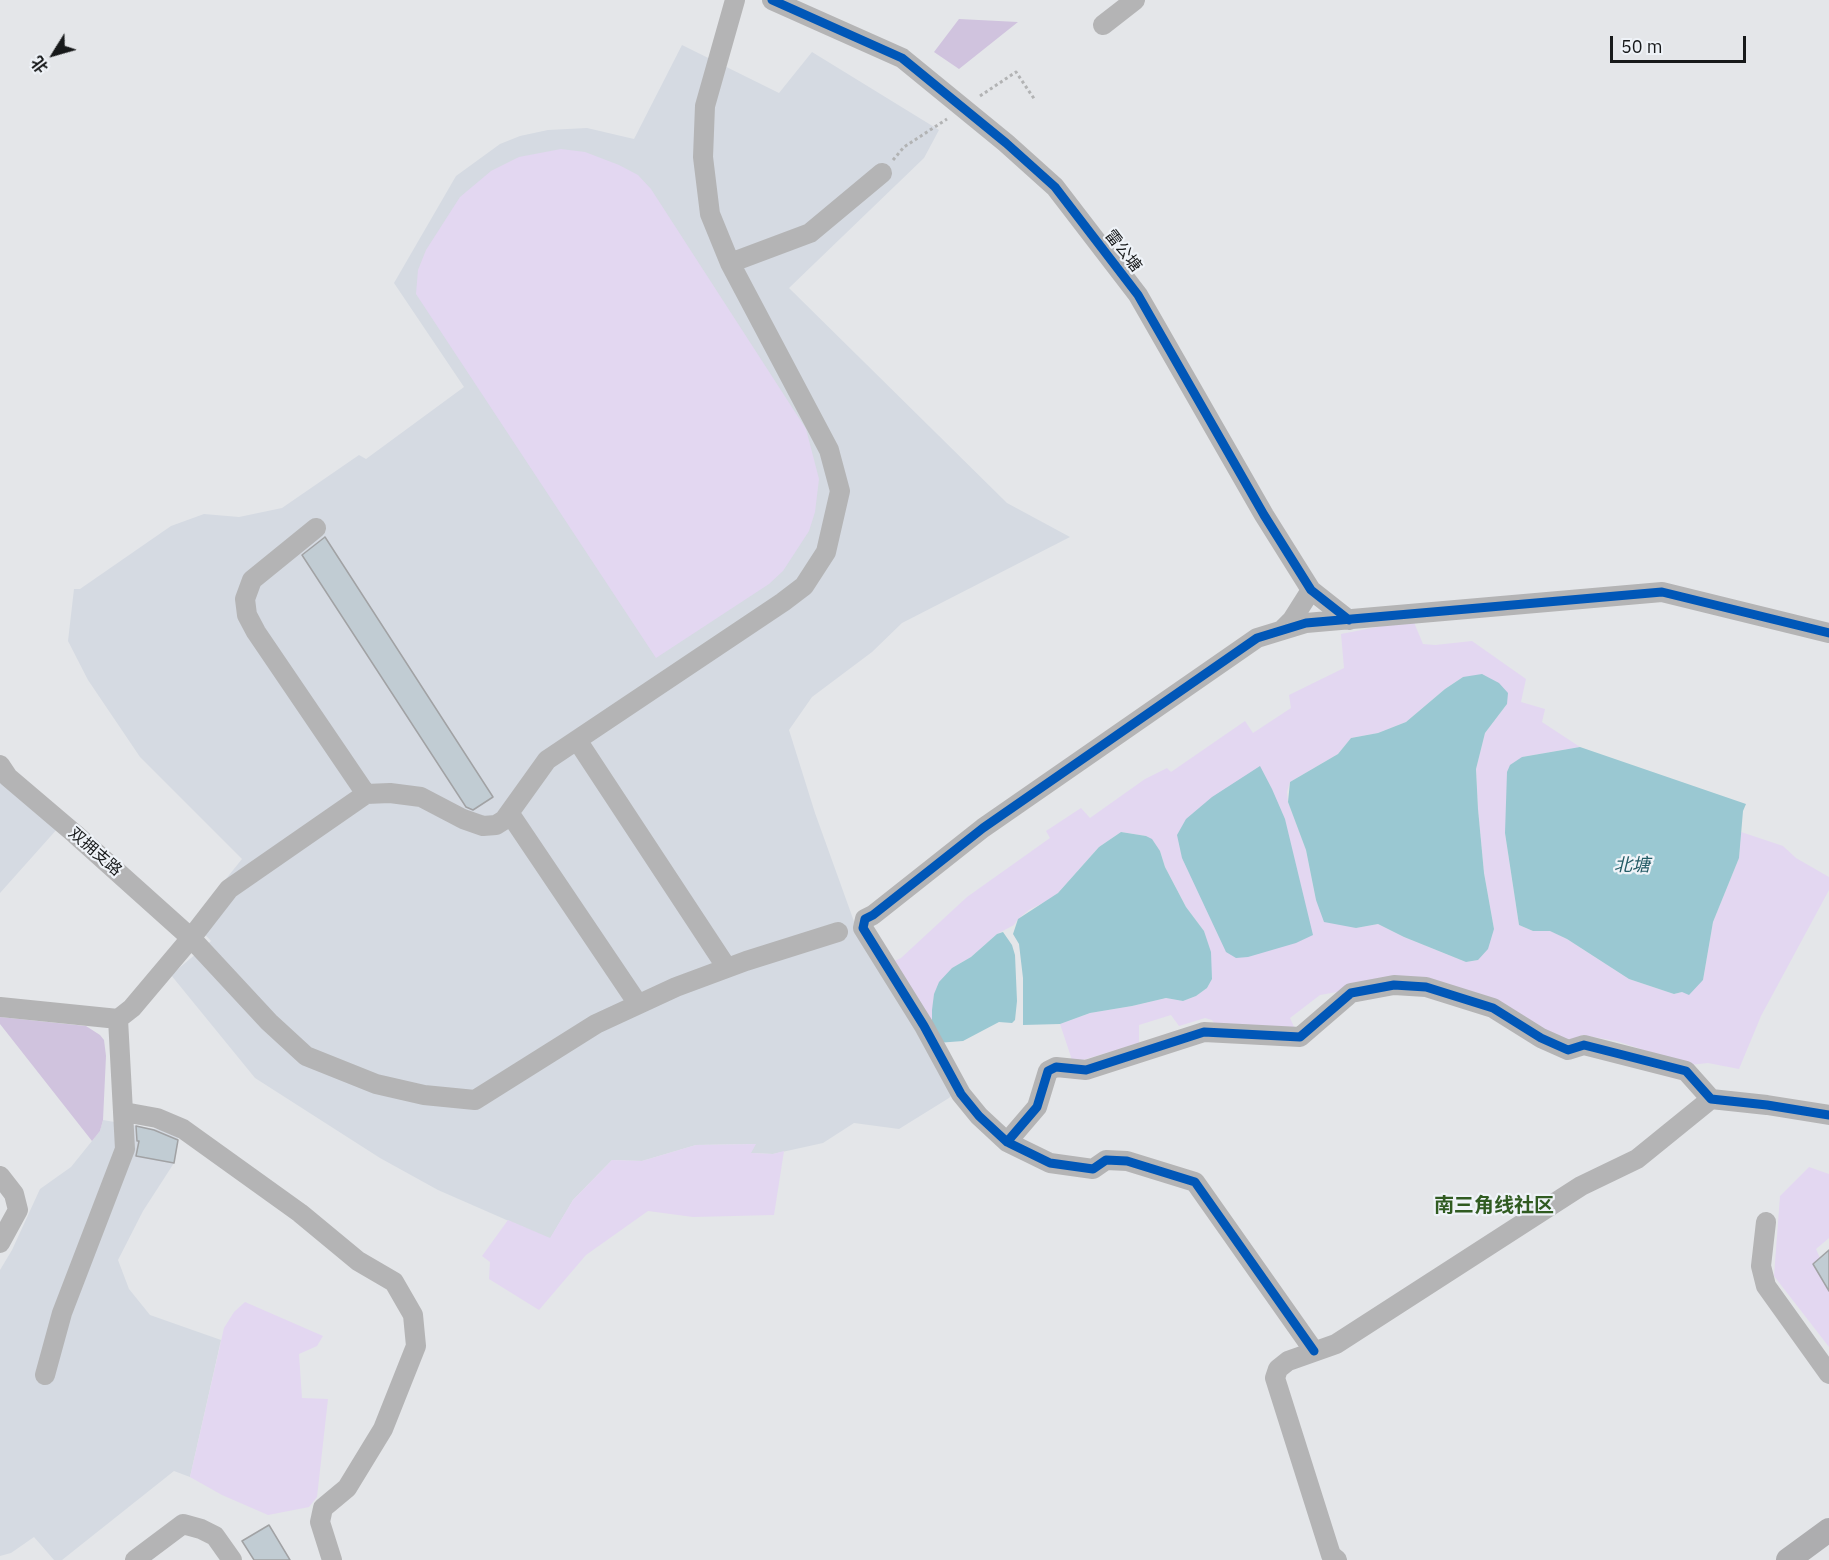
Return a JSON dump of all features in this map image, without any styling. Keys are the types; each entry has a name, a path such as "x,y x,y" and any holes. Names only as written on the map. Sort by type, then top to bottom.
{"main road":[{"path":"1788,1560 1829,1530"}],"street":[{"path":"0,1007 118,1019 132,1008 229,889 366,794 390,793 420,797 463,819 483,826 496,825 510,814 547,760 804,586 826,552 840,490 829,450 730,263 710,214 703,157 705,106 735,0"},
{"name":"雷公塘","path":"772,0 902,58 1006,143 1055,187 1138,296 1264,515 1311,590 1349,620"},
{"path":"1103,25 1135,0"},
{"path":"730,263 810,233 882,172"},
{"path":"316,528 252,580 246,599 247,615 256,632 366,794"},
{"path":"1282,630 1292,620 1311,590"},
{"path":"1314,1351 1195,1182 1126,1161 1106,1160 1094,1169 1050,1163 1007,1142 979,1116 962,1094 924,1026 863,927 865,919 983,828 1257,638 1282,630 1306,623 1662,592 1829,633"},
{"path":"577,740 727,968"},
{"name":"双拥支路","path":"0,765 8,777 191,938 268,1022 306,1056 376,1084 424,1095 476,1100 596,1024 638,1004 727,968 838,932"},
{"path":"510,814 638,1004"},
{"path":"1007,1142 1037,1107 1048,1071 1056,1067 1086,1070 1204,1032 1300,1037 1351,993 1394,985 1426,987 1493,1008 1541,1038 1568,1050 1584,1045 1686,1071 1711,1099 1829,1115"},
{"path":"45,1375 62,1313 125,1149 118,1019"},
{"path":"1337,1560 1331,1555 1275,1378 1278,1369 1288,1361 1336,1344 1581,1186 1637,1159 1711,1099"},
{"path":"124,1112 157,1118 183,1129 300,1213 358,1261 394,1282 413,1315 416,1346 383,1429 347,1488 322,1508 320,1522 332,1560"},
{"path":"0,1176 14,1194 18,1210 0,1243"},
{"path":"1766,1222 1761,1266 1767,1286 1829,1374"},
{"path":"144,1558 183,1524 215,1536 232,1560"}],"path":[{"path":"991,88 1016,72 1035,100"}],"shaded area":[{"path":"959,19 1018,22 959,69 934,52"},
{"path":"682,45 779,93 812,52 939,130 924,158 789,288 1007,503 1070,537 902,623 872,652 812,697 789,730 815,813 856,927 955,1092 899,1129 854,1123 823,1143 773,1154 750,1153 755,1144 696,1145 642,1161 612,1160 573,1200 550,1239 438,1190 380,1158 255,1078 171,975 211,941 192,921 242,859 140,757 88,680 68,641 74,589 80,589 171,526 204,514 239,517 282,508 359,455 366,459 464,387 394,283 456,176 500,144 520,136 548,130 587,128 634,139"},
{"path":"561,149 585,152 619,165 638,175 651,189 806,429 819,479 815,512 809,531 783,571 769,584 656,658 416,294 418,270 426,250 460,197 491,171 519,157"},
{"path":"1413,620 1423,644 1472,641 1526,679 1521,702 1545,709 1542,722 1580,747 1522,757 1505,833 1519,925 1533,931 1551,931 1629,979 1674,994 1703,980 1713,922 1739,858 1741,832 1783,846 1796,858 1829,877 1829,890 1761,1016 1739,1069 1708,1063 1690,1065 1616,1041 1582,1035 1573,1042 1541,1032 1486,999 1354,989 1320,995 1290,1018 1295,1029 1214,1023 1205,1018 1179,1026 1171,1015 1139,1025 1139,1043 1073,1063 1060,1024 1090,1013 1166,998 1183,1001 1207,988 1212,979 1204,931 1186,907 1165,867 1160,851 1146,836 1121,832 1099,847 1058,893 1029,910 1014,925 997,934 971,957 952,968 934,994 932,1036 890,963 901,958 967,897 1050,838 1046,831 1081,808 1090,818 1145,779 1167,768 1171,772 1245,721 1253,733 1291,708 1289,695 1344,668 1341,634","holes":["1463,677 1507,704 1485,733 1476,769 1484,873 1494,929 1478,960 1466,962 1378,924 1356,928 1316,900 1306,850 1288,802 1287,792 1290,782 1338,754 1351,738 1378,733 1406,722"]},
{"path":"0,776 58,828 0,893"},
{"path":"0,1017 86,1026 104,1040 106,1056 103,1120 100,1131 92,1141 0,1024"},
{"path":"103,1120 179,1133 174,1163 143,1211 118,1260 129,1289 150,1315 221,1340 190,1477 174,1471 62,1560 54,1560 34,1537 11,1553 0,1556 0,1270 12,1250 40,1189 71,1167 100,1131"},
{"path":"756,1144 751,1153 773,1154 784,1151 774,1215 693,1217 648,1211 586,1255 539,1310 489,1279 490,1262 482,1256 508,1220 550,1238 573,1200 612,1160 642,1161 696,1145"},
{"path":"1809,1167 1829,1174 1829,1238 1816,1249 1820,1258 1814,1264 1829,1291 1829,1347 1774,1276 1780,1196"},
{"path":"245,1302 323,1336 317,1346 299,1354 302,1398 328,1399 317,1497 309,1507 268,1515 222,1495 190,1477 224,1328 234,1312"}],"water":[{"path":"1482,674 1499,683 1508,693 1507,704 1485,733 1476,769 1484,873 1494,929 1488,949 1478,960 1466,962 1378,924 1356,928 1324,922 1316,900 1306,850 1288,802 1290,782 1338,754 1351,738 1378,733 1406,722 1463,677"},
{"name":"北塘","path":"1580,747 1746,804 1743,811 1739,858 1713,922 1703,980 1689,995 1682,992 1674,994 1629,979 1567,939 1550,931 1533,931 1519,925 1505,833 1507,772 1510,765 1522,757"},
{"path":"1260,766 1285,819 1313,935 1296,943 1248,957 1236,958 1226,952 1182,858 1177,835 1186,819 1212,797"},
{"path":"1121,832 1146,836 1152,839 1160,851 1165,867 1186,907 1204,931 1211,952 1212,979 1207,988 1183,1001 1166,998 1090,1013 1060,1024 1023,1025 1023,978 1019,944 1013,934 1018,919 1058,893 1099,847"},
{"path":"1003,932 1012,945 1015,955 1017,1001 1015,1020 1012,1023 999,1022 963,1041 937,1043 932,1036 932,1010 934,994 939,982 952,968 971,957 997,934"}],"building":[{"path":"325,537 493,797 473,810 466,807 302,555"},
{"path":"136,1126 154,1130 178,1140 174,1163 136,1156 139,1141 137,1141"},
{"path":"1829,1250 1829,1291 1813,1264"},
{"path":"269,1525 290,1560 254,1560 242,1541"}],"cycle path":[{"path":"772,0 902,58 1006,143 1055,187 1138,295 1264,515 1311,590 1349,620"},
{"path":"1314,1351 1195,1182 1127,1161 1106,1160 1093,1169 1050,1163 1007,1142 979,1116 961,1094 924,1026 863,928 865,919 983,828 1257,638 1306,623 1662,592 1829,633"},
{"path":"1007,1142 1037,1107 1048,1071 1056,1067 1086,1070 1204,1032 1300,1037 1351,993 1394,985 1426,987 1493,1008 1541,1038 1568,1050 1584,1045 1686,1071 1711,1099 1829,1115"}],"district":[{"name":"南三角线社区","path":"1494,1206"}]}
